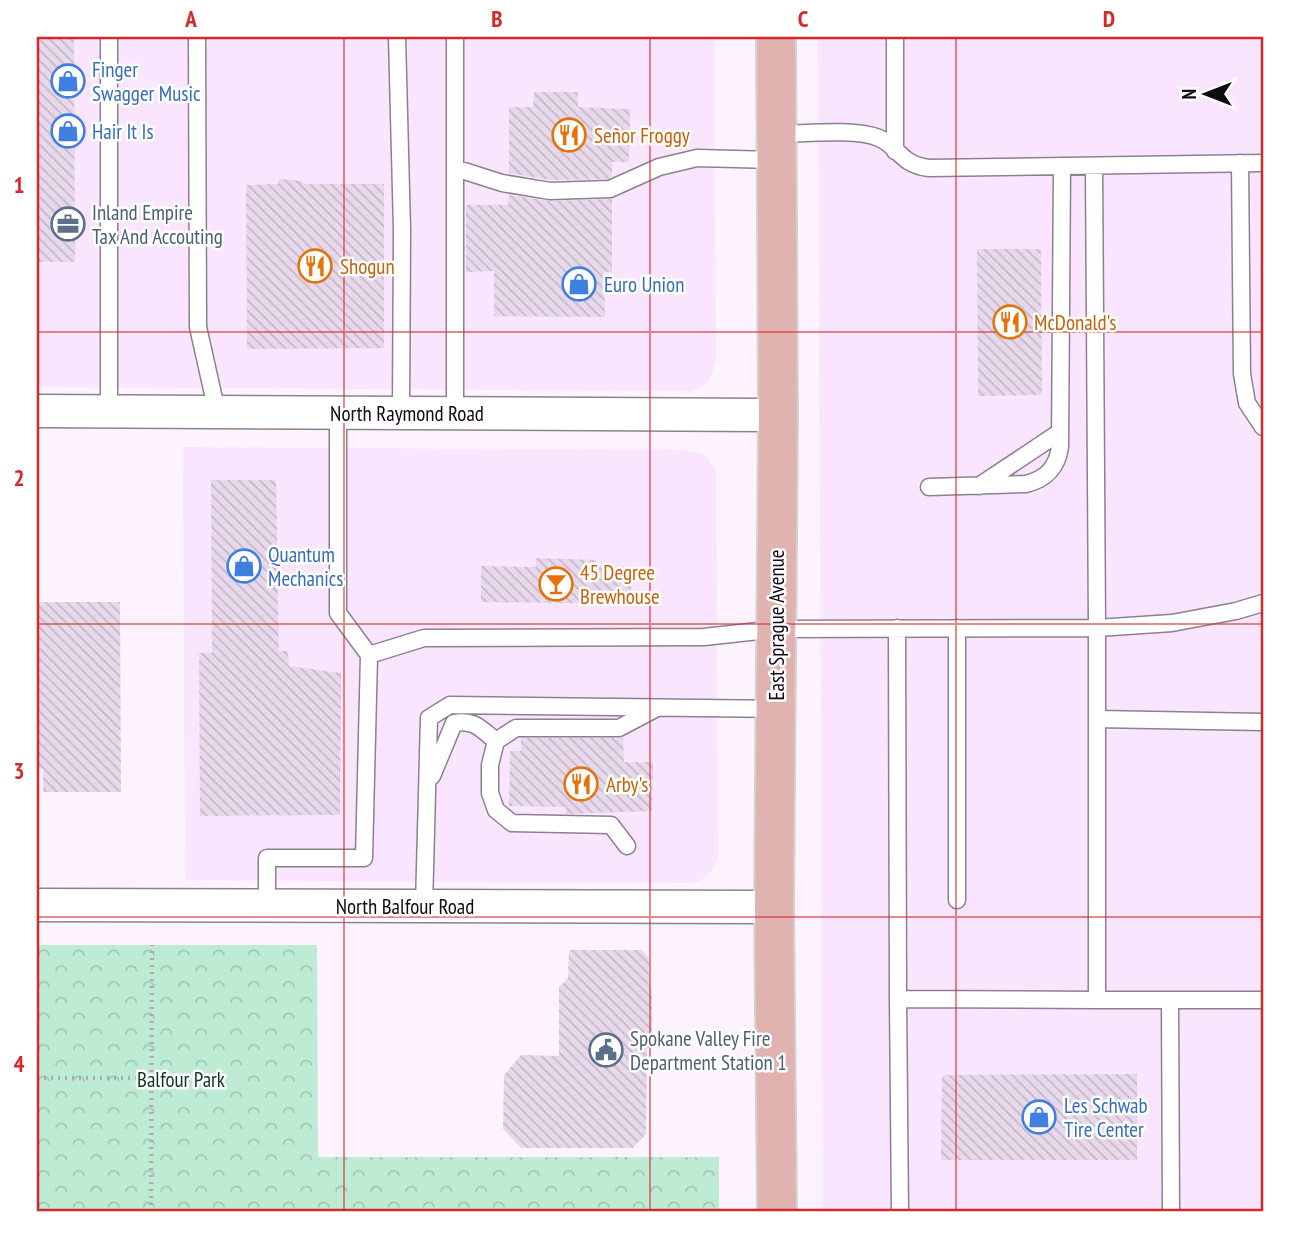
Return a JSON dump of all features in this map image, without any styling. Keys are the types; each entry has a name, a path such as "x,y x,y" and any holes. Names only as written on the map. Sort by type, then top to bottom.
{"main road":[{"name":"East Sprague Avenue","path":"776,37 778,415 774,907 777,1212"}],"street":[{"name":"North Raymond Road","path":"37,411 778,415"},
{"name":"North Balfour Road","path":"37,905 774,907"}],"lane":[{"path":"109,37 109,412"},
{"path":"197,37 198,327 217,412"},
{"path":"397,37 402,230 401,413"},
{"path":"455,37 455,413"},
{"path":"895,37 895,150"},
{"path":"455,169 502,183 550,191 610,189 659,167 698,158 862,134 883,139 908,162 929,169 1263,163"},
{"path":"1240,163 1242,374 1247,403 1263,427"},
{"path":"1094,166 1097,1000"},
{"path":"929,487 1026,485 1040,481 1058,460 1062,168"},
{"path":"267,906 267,858 364,858 369,655 338,613 338,413"},
{"path":"979,486 1060,432"},
{"path":"369,655 424,638 704,637 776,629 1097,628 1172,623 1263,603"},
{"path":"897,628 900,1212"},
{"path":"957,628 957,900"},
{"path":"424,906 429,718 450,705 775,709"},
{"path":"627,846 611,825 512,823 496,810 490,793 490,765 496,741 516,728 619,728 657,708"},
{"path":"1097,719 1263,722"},
{"path":"427,788 454,723 465,721 474,724 496,741"},
{"path":"898,999 1263,1000"},
{"path":"1170,1000 1171,1212"}],"path":[{"path":"151,1212 152,945"},
{"path":"37,1078 151,1078"}],"shaded area":[{"path":"37,37 714,37 716,361 710,379 705,385 690,391 37,387"},
{"path":"818,37 1263,37 1263,1212 823,1212"},
{"path":"183,447 681,450 707,457 715,470 716,479 718,854 710,873 700,881 687,883 185,880"}],"green space":[{"name":"Balfour Park","path":"37,945 317,945 318,1157 719,1157 719,1212 37,1212"}],"building":[{"path":"37,37 74,37 75,262 37,262"},
{"name":"Señor Froggy","path":"534,92 578,92 578,107 630,109 629,162 612,162 612,176 608,179 551,180 509,173 509,107 533,107"},
{"name":"Shogun","path":"279,179 303,181 303,184 384,184 384,348 247,349 246,185 278,184"},
{"path":"509,195 550,201 612,199 612,272 604,272 605,317 494,316 494,271 466,272 466,205 508,205"},
{"name":"McDonald's","path":"977,249 1041,249 1042,395 978,396"},
{"path":"211,480 276,480 279,651 288,651 289,666 341,673 340,815 200,816 199,653 212,653"},
{"name":"45 Degree Brewhouse","path":"536,558 596,560 596,566 631,567 631,604 481,602 481,566 536,567"},
{"path":"37,602 120,602 121,792 43,792 43,769 37,769"},
{"name":"Arby's","path":"521,738 623,738 624,762 653,762 652,811 566,814 566,807 509,806 510,751 521,751"},
{"name":"Spokane Valley Fire Department Station 1","path":"569,950 642,950 649,958 652,1043 647,1050 646,1134 633,1148 521,1148 503,1129 504,1075 521,1055 559,1056 559,987 568,978"},
{"name":"Les Schwab Tire Center","path":"1137,1074 1137,1160 941,1160 942,1075"}],"place":[{"name":"Finger Swagger Music","path":"68,81"},
{"name":"Hair It Is","path":"68,131"},
{"name":"Señor Froggy","path":"569,135"},
{"name":"Inland Empire Tax And Accouting","path":"68,224"},
{"name":"Shogun","path":"315,266"},
{"name":"Euro Union","path":"579,284"},
{"name":"McDonald's","path":"1010,322"},
{"name":"Quantum Mechanics","path":"244,566"},
{"name":"45 Degree Brewhouse","path":"556,584"},
{"name":"Arby's","path":"581,784"},
{"name":"Spokane Valley Fire Department Station 1","path":"606,1050"},
{"name":"Les Schwab Tire Center","path":"1039,1117"}]}
